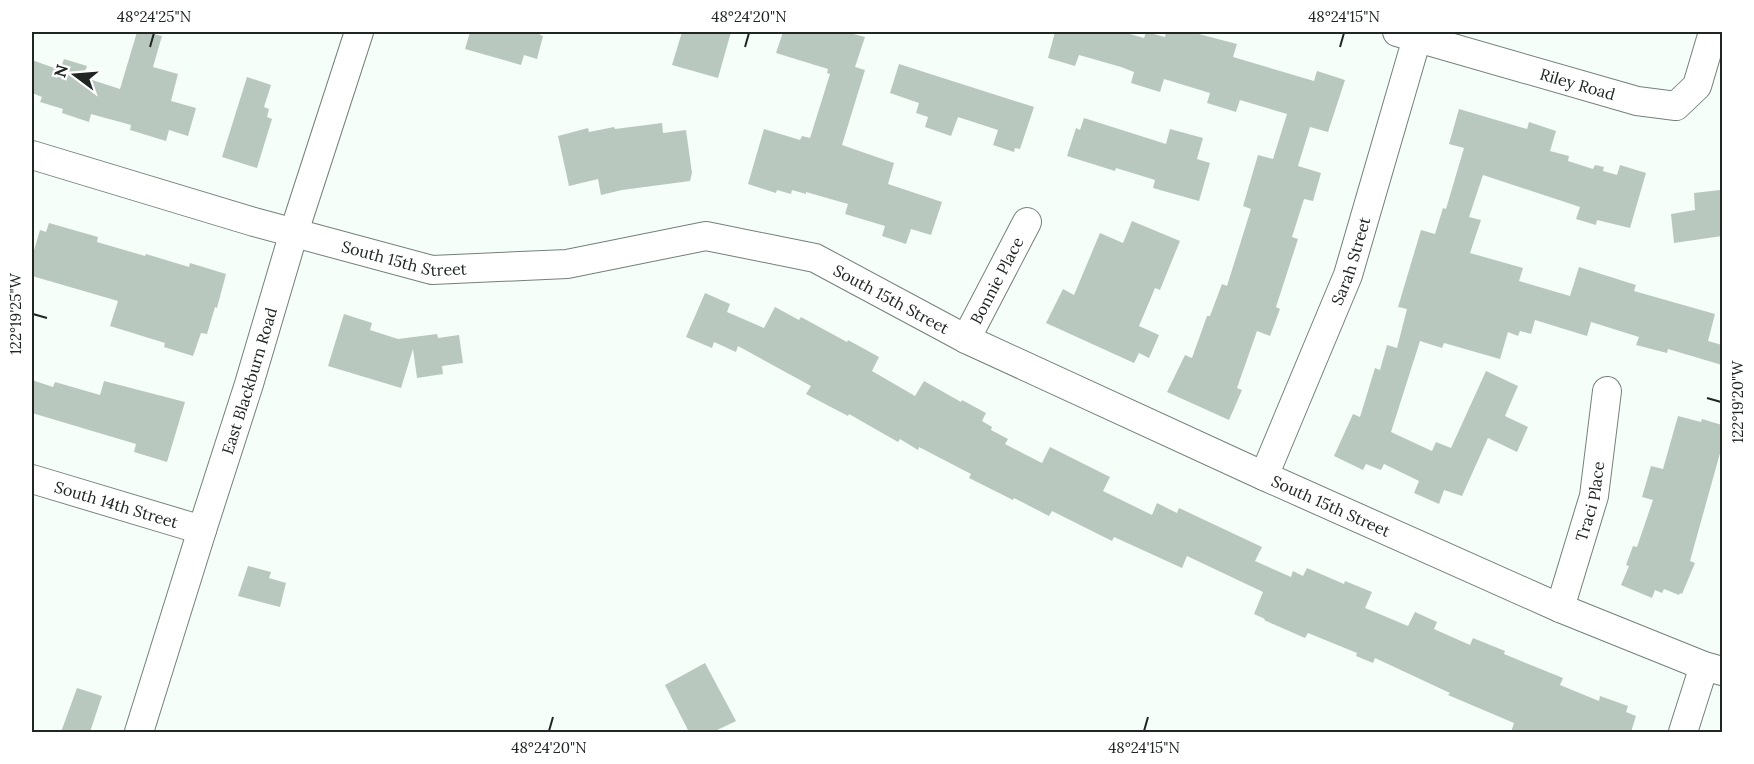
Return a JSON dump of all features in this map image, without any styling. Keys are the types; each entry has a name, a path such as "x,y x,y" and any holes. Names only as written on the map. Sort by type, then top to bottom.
{"street":[{"name":"East Blackburn Road","path":"139,732 249,384 294,232 359,32"},
{"name":"Riley Road","path":"1407,35 1637,101 1676,106 1697,86 1713,32"},
{"name":"Sarah Street","path":"1264,476 1348,275 1407,35"},
{"name":"South 15th Street","path":"32,155 432,270 567,264 706,236 814,258 966,339 1264,476 1560,608 1713,668 1683,732"},
{"name":"Bonnie Place","path":"966,339 1027,222"},
{"name":"Traci Place","path":"1560,608 1594,496 1607,391"},
{"name":"South 14th Street","path":"32,479 202,530"}],"building":[{"path":"137,32 162,36 153,67 178,74 171,101 196,108 188,136 169,130 166,141 130,130 131,125 91,114 89,122 62,113 63,109 40,102 42,97 32,93 32,60 60,70 64,59 87,66 83,77 120,89"},
{"path":"470,32 541,32 540,35 543,36 537,59 524,55 521,65 465,49"},
{"path":"682,32 731,32 718,78 672,65"},
{"path":"783,32 846,32 865,37 855,67 865,70 842,145 894,163 888,184 942,202 931,235 911,229 906,244 882,236 885,226 845,214 848,204 806,192 806,194 792,190 791,194 777,190 776,193 748,184 764,129 800,140 802,136 810,138 830,74 827,73 828,69 776,53"},
{"path":"1055,32 1123,32 1144,38 1146,32 1165,37 1166,32 1191,32 1237,44 1233,57 1314,81 1317,71 1345,80 1328,132 1310,127 1298,166 1321,173 1313,201 1304,199 1292,237 1298,239 1276,307 1280,309 1270,336 1257,331 1237,388 1242,390 1229,420 1167,392 1185,355 1192,358 1207,316 1210,316 1222,284 1227,286 1251,209 1243,206 1258,155 1273,159 1287,114 1240,100 1236,112 1207,103 1210,93 1164,79 1160,92 1131,83 1134,72 1079,55 1075,66 1048,58"},
{"path":"899,64 1034,107 1020,149 1015,148 1014,152 993,145 998,130 958,117 951,136 925,127 928,117 916,113 919,103 890,93"},
{"path":"247,77 271,85 264,107 269,109 267,117 272,119 257,168 222,157"},
{"path":"1459,109 1527,129 1529,122 1556,131 1550,151 1569,156 1568,161 1593,169 1595,165 1604,167 1603,171 1617,175 1620,165 1646,173 1630,228 1597,220 1596,225 1576,219 1580,207 1483,175 1469,217 1481,220 1470,253 1523,268 1519,281 1570,296 1579,267 1636,285 1634,291 1715,314 1708,341 1722,345 1722,365 1668,349 1667,353 1636,345 1639,337 1591,322 1587,336 1535,320 1531,334 1520,331 1518,336 1508,332 1500,359 1444,343 1442,348 1420,341 1391,432 1432,451 1436,442 1451,448 1486,371 1518,386 1505,416 1528,427 1517,452 1488,438 1462,496 1444,490 1439,504 1414,493 1419,481 1384,464 1381,470 1366,464 1363,470 1334,456 1353,414 1360,417 1375,368 1380,370 1387,345 1397,348 1407,309 1398,307 1421,230 1435,234 1443,208 1446,209 1464,148 1449,144"},
{"path":"1084,118 1166,144 1170,129 1203,138 1197,159 1210,163 1199,201 1153,188 1155,180 1116,168 1115,171 1067,156 1076,128 1080,130"},
{"path":"662,123 663,133 686,130 692,173 690,181 601,195 598,179 569,186 558,136 588,128 589,132 614,127 615,129"},
{"path":"1720,190 1722,236 1674,243 1671,214 1695,210 1694,193"},
{"path":"1132,221 1180,241 1160,290 1155,288 1139,326 1159,335 1149,358 1139,353 1134,363 1046,323 1063,289 1074,295 1100,233 1123,243"},
{"path":"49,223 98,237 97,242 145,256 146,254 189,267 190,263 226,274 207,334 201,333 193,356 164,347 165,343 110,326 118,301 32,276 32,257 40,230 46,232"},
{"path":"705,293 730,304 727,312 764,328 775,307 799,320 801,317 847,342 848,340 879,357 872,371 915,396 924,381 961,402 962,400 986,413 982,421 992,427 991,430 1008,439 1005,444 1042,463 1050,447 1110,477 1103,491 1152,515 1157,503 1177,513 1179,508 1262,547 1255,561 1291,577 1293,571 1303,576 1307,568 1344,584 1345,581 1372,592 1365,608 1408,626 1415,612 1437,622 1434,629 1470,645 1473,638 1505,651 1504,654 1563,678 1560,685 1599,701 1600,696 1628,706 1626,712 1636,716 1631,732 1511,732 1514,723 1448,695 1450,693 1375,658 1373,663 1356,656 1357,653 1308,633 1305,638 1264,620 1254,614 1263,592 1187,556 1182,568 1114,537 1112,541 1052,511 1049,516 969,478 971,474 919,447 918,450 900,439 898,442 849,414 848,416 806,394 811,386 738,346 736,352 714,342 712,348 686,337"},
{"path":"344,314 372,323 370,330 398,339 437,334 438,338 459,335 463,363 442,366 443,374 417,378 413,349 401,388 328,366"},
{"path":"32,380 53,387 55,382 100,395 104,381 185,402 167,462 134,452 136,444 32,413"},
{"path":"1678,416 1701,422 1702,419 1722,425 1722,446 1690,561 1695,563 1682,594 1664,589 1662,593 1655,590 1652,598 1621,585 1629,566 1626,565 1633,546 1637,547 1653,500 1642,497 1651,466 1663,469"},
{"path":"248,566 271,572 269,578 286,583 280,607 238,596"},
{"path":"705,663 736,721 713,732 689,732 665,685"},
{"path":"77,688 102,696 90,732 61,732"}]}
